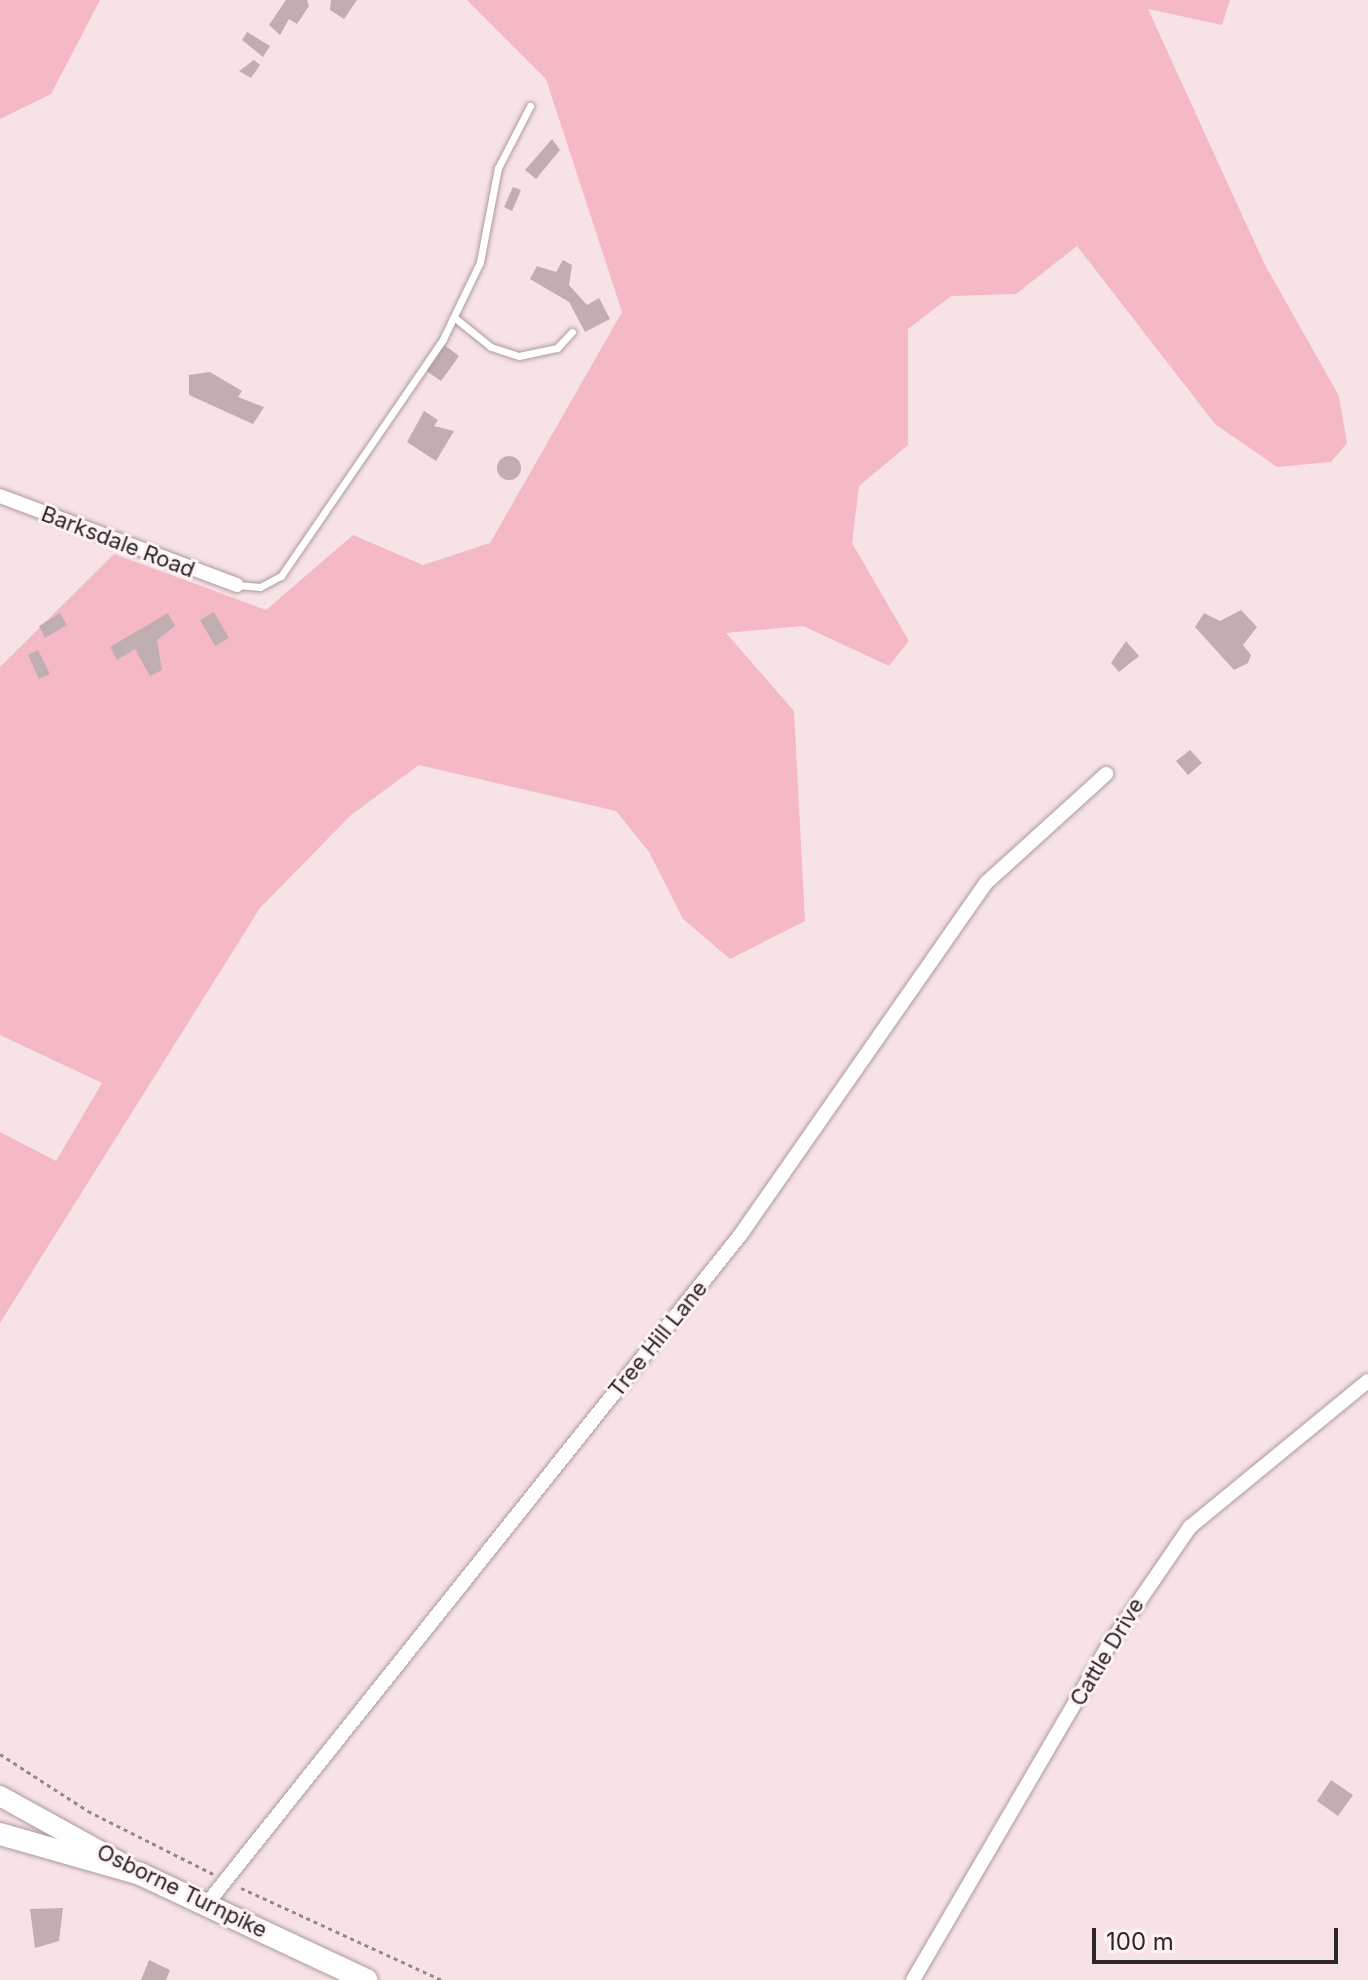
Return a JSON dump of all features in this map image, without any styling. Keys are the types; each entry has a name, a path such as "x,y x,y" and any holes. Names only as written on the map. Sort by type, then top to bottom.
{"main road":[{"path":"0,1834 140,1874"},
{"name":"Osborne Turnpike","path":"140,1874 351,1977"}],"street":[{"name":"Barksdale Road","path":"0,496 237,585"},
{"name":"Tree Hill Lane","path":"206,1905 741,1234 987,882 1106,774"},
{"name":"Cattle Drive","path":"913,1980 1107,1648 1190,1527 1368,1381"},
{"name":"Osborne Turnpike","path":"0,1796 140,1874"}],"lane":[{"path":"237,585 260,587 281,576 455,318 480,262 498,168 530,106"},
{"path":"455,318 491,347 519,356 557,348 572,332"}],"shaded area":[{"path":"0,0 100,0 51,94 0,119"},
{"path":"467,0 1230,0 1222,25 1148,9 1264,263 1339,396 1347,443 1331,462 1277,467 1215,424 1077,246 1016,294 951,296 908,329 908,445 859,486 852,543 909,641 889,666 803,626 726,633 794,711 805,921 730,959 683,919 649,852 616,811 419,765 351,815 260,908 0,1323 0,1132 56,1161 102,1083 0,1035 0,667 114,554 266,610 353,535 423,565 490,543 622,312 546,79"}],"building":[{"path":"286,0 307,0 309,6 297,24 289,19 280,35 269,25"},
{"path":"331,0 357,0 344,19 330,10"},
{"path":"247,32 270,46 263,57 242,40"},
{"path":"254,60 260,65 251,78 239,71"},
{"path":"552,139 560,150 536,179 525,170"},
{"path":"513,187 521,190 512,211 504,207"},
{"path":"563,260 572,265 569,285 587,305 599,298 610,319 585,332 569,302 530,279 537,266 556,272"},
{"path":"443,344 459,356 441,381 425,370"},
{"path":"210,372 242,391 238,397 264,407 253,424 189,395 189,375"},
{"path":"424,411 438,420 434,426 454,431 436,461 407,442"},
{"path":"509,456 517,460 521,468 517,476 509,480 501,476 497,468 501,460"},
{"path":"1241,610 1257,627 1243,645 1251,655 1248,663 1234,670 1195,627 1204,613 1220,621"},
{"path":"214,612 229,638 215,646 200,620"},
{"path":"60,613 67,625 45,638 39,626"},
{"path":"168,613 175,626 157,640 162,670 150,676 135,649 117,660 110,647"},
{"path":"1126,641 1139,656 1119,672 1111,663"},
{"path":"38,650 50,674 39,679 28,655"},
{"path":"1190,750 1202,763 1188,775 1176,761"},
{"path":"1331,1780 1353,1795 1338,1816 1317,1801"},
{"path":"63,1908 59,1941 35,1948 30,1909"},
{"path":"149,1960 170,1970 166,1980 141,1980"}]}
